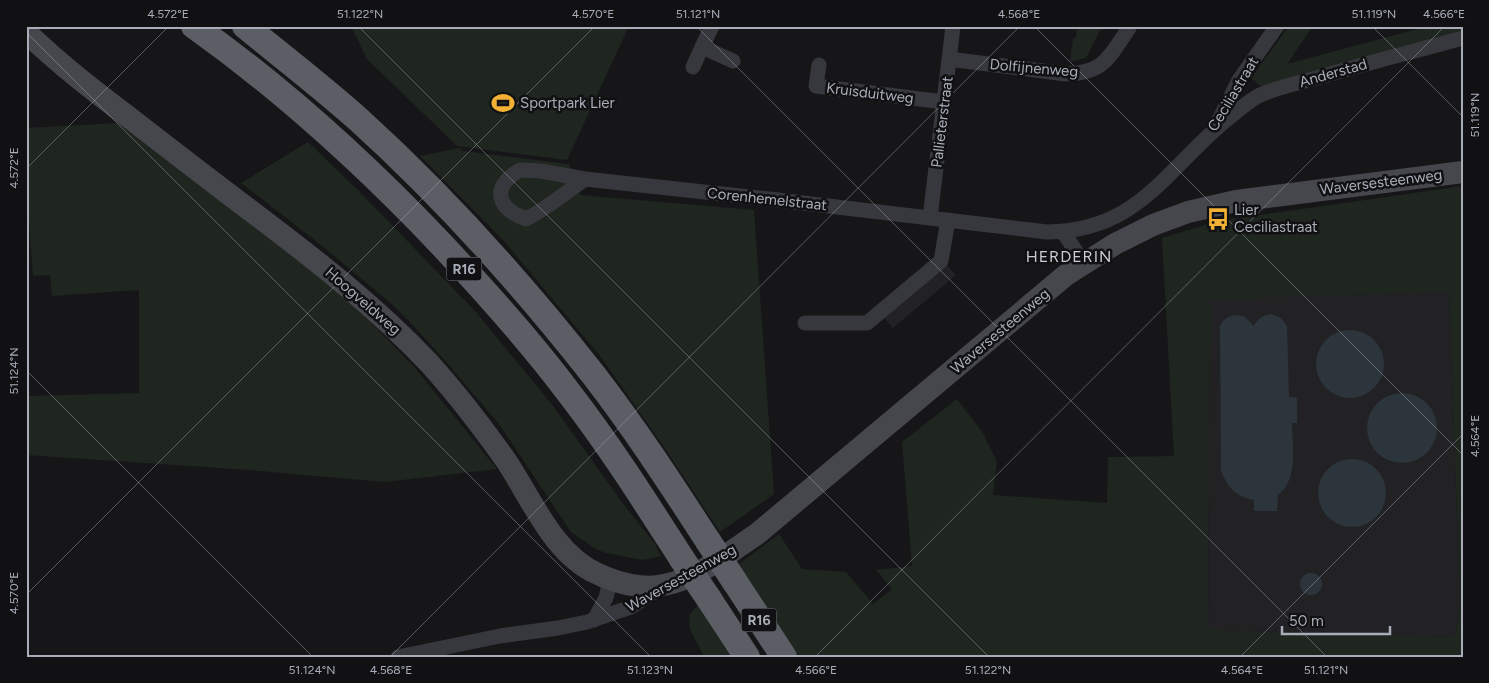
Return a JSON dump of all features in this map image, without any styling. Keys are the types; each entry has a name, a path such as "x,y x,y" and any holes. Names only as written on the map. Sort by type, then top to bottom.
{"highway":[{"name":"R16","path":"194,26 293,103 338,142 384,186 478,284 519,331 579,406 623,469 747,657"},
{"name":"R16","path":"245,26 312,79 406,165 498,261 544,314 598,381 653,457 784,657"}],"main road":[{"name":"Hoogveldweg","path":"26,32 90,88 298,246 389,322 430,364 479,423 559,545 577,562 596,574 610,579 640,586 663,586"},
{"name":"Waversesteenweg","path":"663,586 706,567 764,529 1066,275 1115,244 1153,225 1188,212 1236,201 1463,172"}],"street":[{"path":"693,66 712,26"},
{"name":"Pallieterstraat","path":"930,218 953,26"},
{"name":"Ceciliastraat","path":"1164,180 1214,130 1239,80 1277,26"},
{"name":"Dolfijnenweg","path":"949,59 1066,74 1081,73 1093,70 1104,64 1129,28"},
{"name":"Anderstad","path":"1214,130 1246,103 1275,90 1463,38"},
{"path":"702,47 733,61"},
{"name":"Kruisduitweg","path":"819,65 816,86 944,102"},
{"name":"Corenhemelstraat","path":"585,179 537,214 526,219 508,209 502,200 501,189 508,178 520,170 540,171 585,179 1047,232 1064,232 1097,225 1120,214 1141,201 1164,180"},
{"path":"805,323 867,323 941,261 948,220"},
{"path":"1064,232 1084,263"},
{"name":"Waversesteenweg","path":"594,620 606,598 610,579"},
{"name":"Waversesteenweg","path":"398,657 500,636 558,628 594,620 631,607 663,586"}],"shaded area":[{"name":"Sportpark Lier","path":"351,26 629,26 567,160 457,146 367,59"},
{"path":"1077,26 1102,26 1086,58 1070,62 1073,39 1076,37"},
{"path":"1289,26 1313,26 1287,64 1429,26 1463,26 1463,33 1262,88 1251,78"},
{"path":"119,123 272,239 358,309 416,369 497,469 385,482 249,470 26,455 26,396 139,393 139,290 52,296 50,275 33,276 26,179 26,128"},
{"path":"308,142 358,190 476,312 554,407 624,505 655,544 661,556 643,560 606,553 594,548 571,532 499,424 409,321 393,305 321,245 241,183"},
{"path":"460,148 463,151 569,164 581,195 754,210 774,494 720,532 664,447 600,356 503,240 420,156"},
{"path":"1463,186 1463,657 799,657 739,564 779,534 802,569 846,572 873,604 892,589 876,570 912,566 902,442 957,399 983,433 997,462 993,495 1107,503 1108,457 1174,456 1162,238 1218,221","holes":["1449,292 1460,602 1455,637 1208,630 1210,299"]},
{"path":"946,264 956,275 893,328 883,316"},
{"path":"1449,292 1460,602 1455,637 1208,630 1210,298"},
{"path":"1272,314 1281,318 1287,326 1289,397 1297,398 1297,423 1292,423 1292,471 1285,488 1278,495 1277,511 1254,511 1254,500 1242,496 1233,490 1226,482 1221,470 1220,326 1230,316 1237,315 1245,317 1254,326 1261,317"},
{"path":"1343,330 1357,330 1369,335 1379,345 1384,357 1384,371 1379,383 1369,393 1357,398 1343,398 1331,393 1321,383 1316,371 1316,357 1321,345 1331,335"},
{"path":"1402,393 1421,399 1431,409 1437,428 1431,447 1421,457 1402,463 1383,457 1373,447 1367,428 1373,409 1383,399"},
{"path":"1345,459 1359,459 1371,464 1381,474 1386,486 1386,500 1381,512 1371,522 1359,527 1345,527 1333,522 1323,512 1318,500 1318,486 1323,474 1333,464"},
{"path":"1307,573 1315,573 1322,580 1322,588 1315,595 1307,595 1300,588 1300,580"},
{"path":"699,604 733,657 704,657 690,629 689,615"}],"place":[{"name":"Sportpark Lier","path":"503,103"},
{"name":"Lier Ceciliastraat","path":"1218,219"}],"district":[{"name":"HERDERIN","path":"1069,256"}]}
